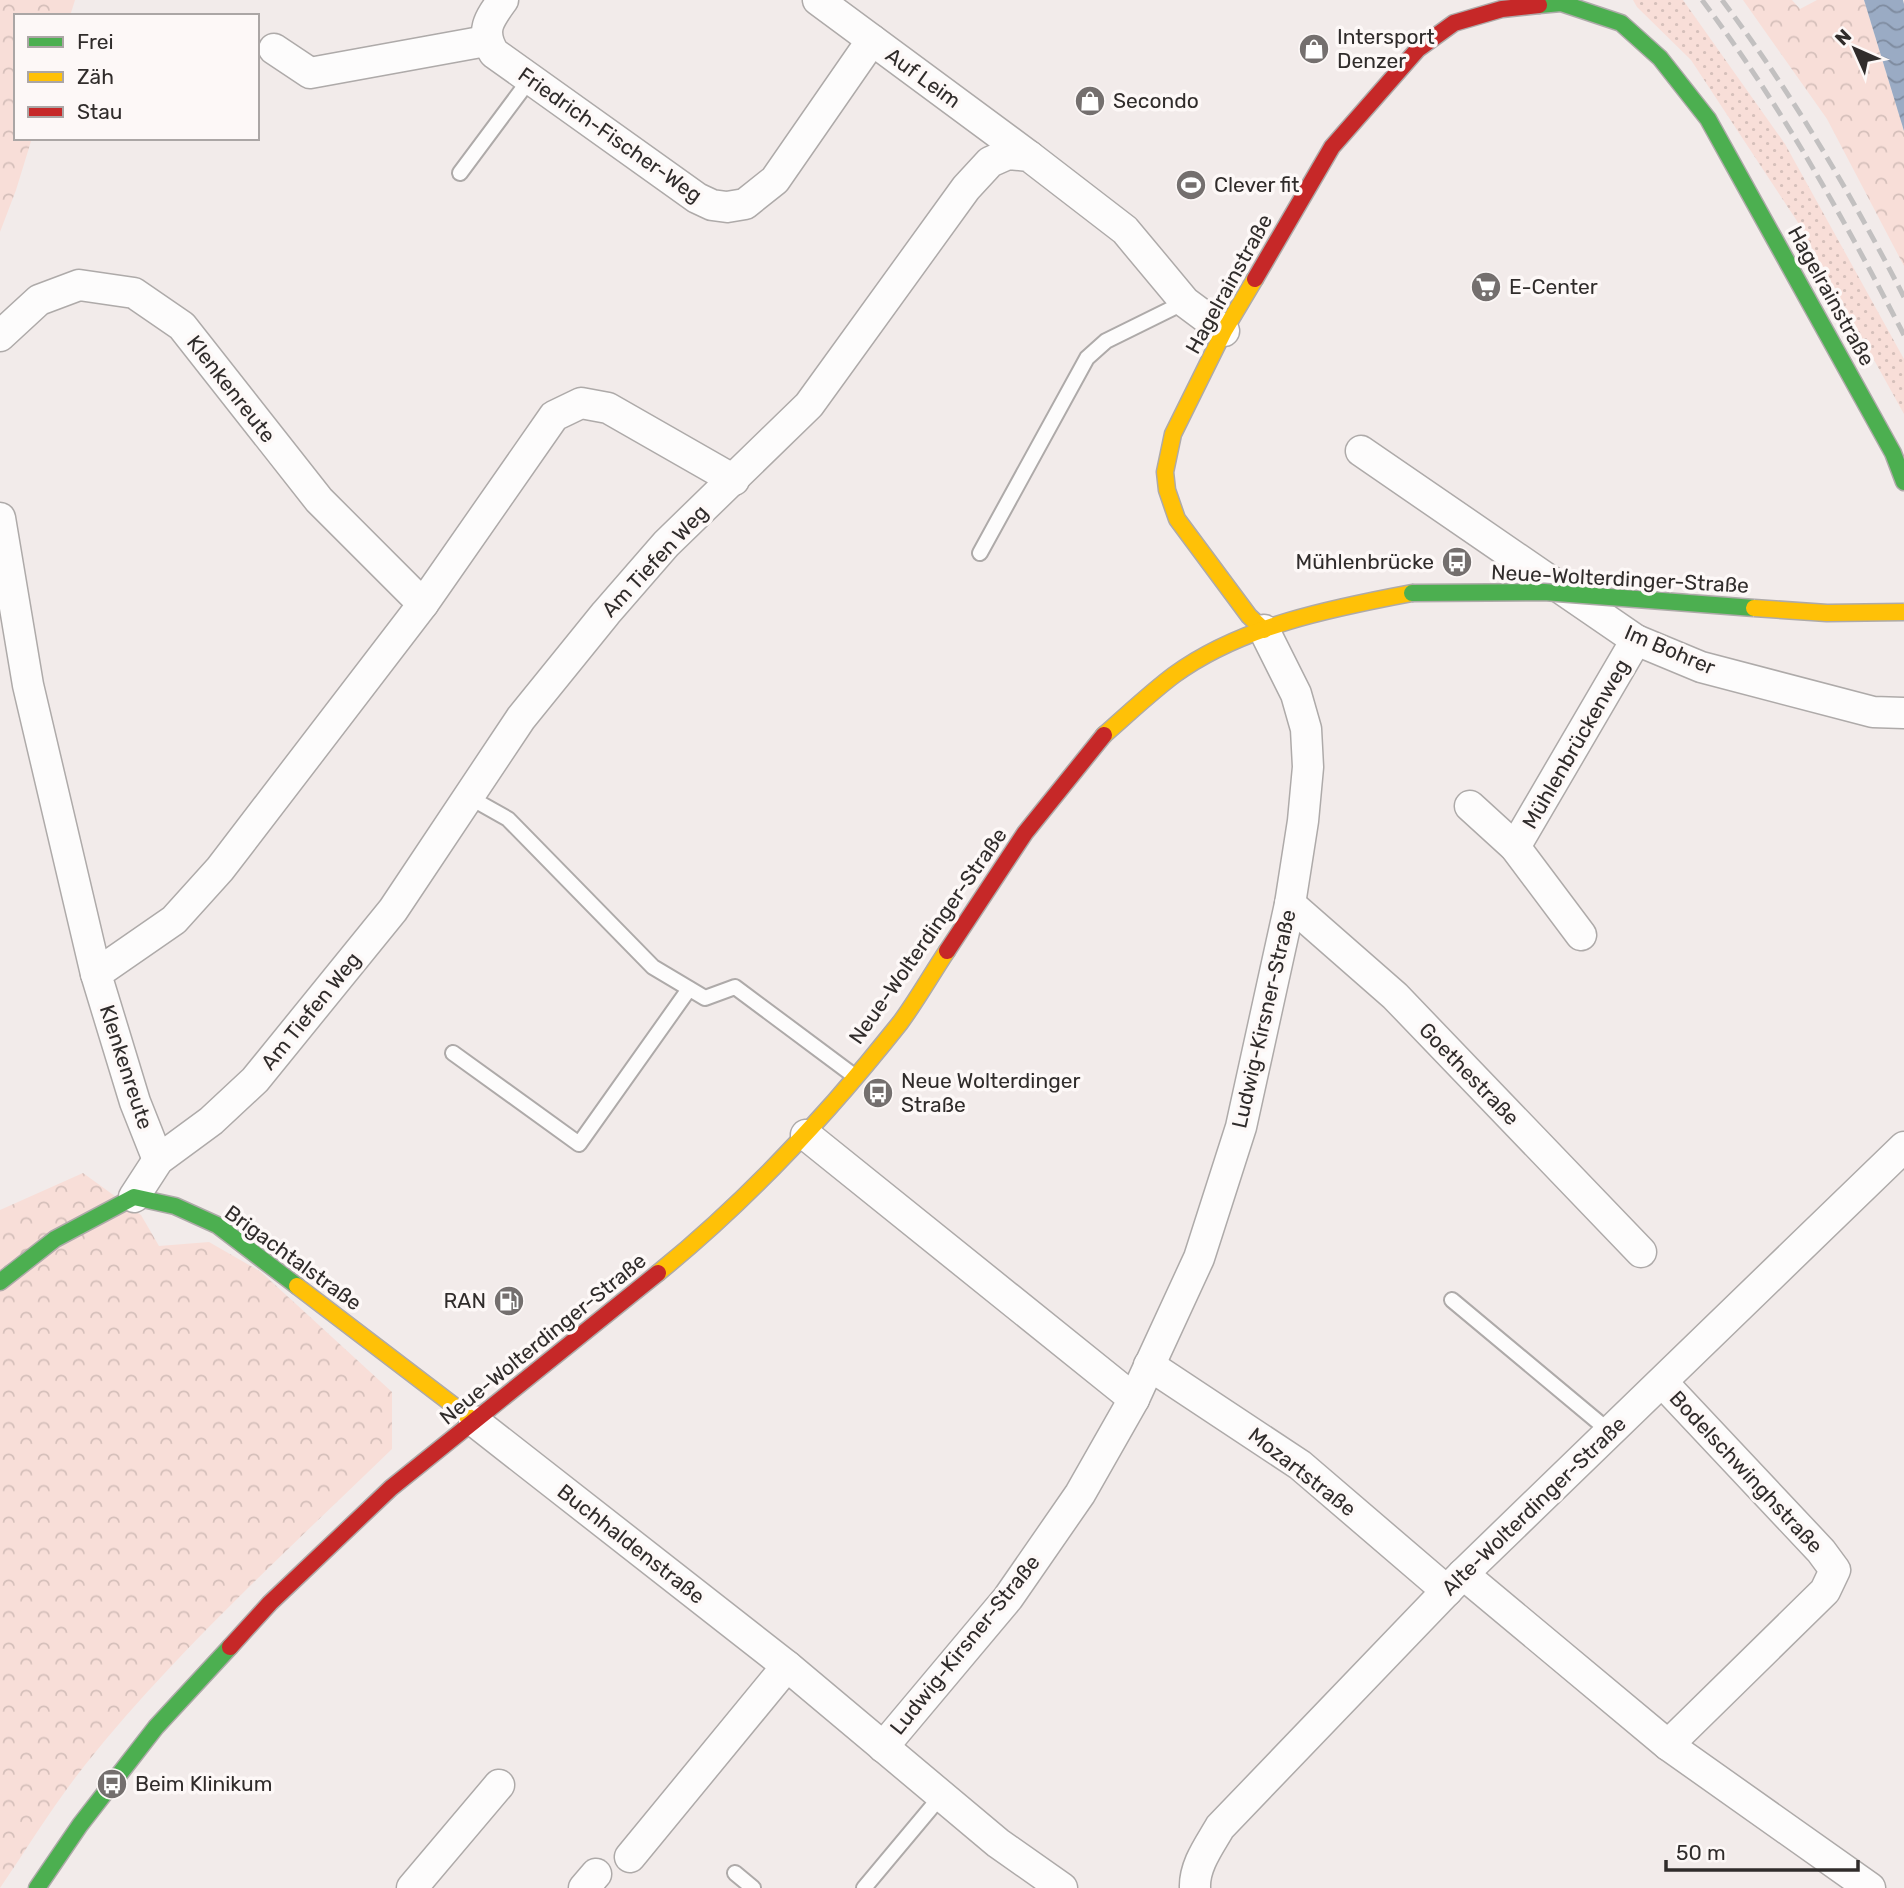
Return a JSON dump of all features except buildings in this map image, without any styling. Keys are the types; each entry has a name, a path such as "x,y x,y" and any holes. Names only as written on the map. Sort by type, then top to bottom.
{"main road":[{"name":"Hagelrainstraße","path":"1264,630 1249,617 1177,519 1167,490 1165,472 1172,434 1224,331 1332,147 1418,49 1454,23 1502,9 1561,3 1621,23 1660,58 1708,119 1893,453 1904,482"},
{"name":"Neue-Wolterdinger-Straße","path":"37,1888 80,1825 156,1727 270,1603 391,1488 705,1235 806,1135 901,1021 1025,833 1099,740 1174,675 1213,651 1264,630 1346,605 1412,593 1544,592 1828,613 1904,612"},
{"name":"Brigachtalstraße","path":"134,1197 175,1206 217,1225 474,1421"},
{"path":"0,1282 55,1239 134,1197"}],"street":[{"path":"274,48 310,73 486,41 486,31 492,15 503,0"},
{"name":"Auf Leim","path":"818,0 1029,156"},
{"name":"Friedrich-Fischer-Weg","path":"486,41 494,53 697,198 712,205 727,207 745,204 775,180 872,40"},
{"name":"Am Tiefen Weg","path":"134,1197 158,1160 211,1121 255,1080 393,910 521,718 666,544 809,405 966,188 990,162 1008,154 1029,156"},
{"path":"1029,156 1125,230 1185,302 1224,331"},
{"name":"Klenkenreute","path":"0,336 39,300 79,285 134,293 182,327 319,500 423,604"},
{"path":"96,974 173,920 220,869 423,604 554,416 581,403 608,408 734,480"},
{"name":"Im Bohrer","path":"1361,451 1636,640 1701,667 1873,712 1904,713"},
{"name":"Klenkenreute","path":"0,518 28,685 96,974 135,1102 158,1160"},
{"name":"Ludwig-Kirsner-Straße","path":"883,1747 1008,1598 1080,1494 1134,1399 1199,1258 1241,1127 1290,904 1303,821 1308,767 1307,729 1296,694 1264,630"},
{"name":"Mühlenbrückenweg","path":"1515,847 1636,640"},
{"name":"Mühlenbrückenweg","path":"1470,806 1515,847 1581,935"},
{"name":"Goethestraße","path":"1290,904 1395,996 1641,1252"},
{"path":"806,1135 1134,1399"},
{"name":"Alte-Wolterdinger-Straße","path":"1195,1888 1202,1857 1220,1827 1455,1583 1904,1147"},
{"name":"Mozartstraße","path":"1149,1365 1300,1465 1455,1583"},
{"name":"Bodelschwinghstraße","path":"1662,1383 1821,1551 1835,1570 1825,1591 1668,1745"},
{"name":"Buchhaldenstraße","path":"474,1421 787,1666 998,1843 1062,1888"},
{"path":"1455,1583 1668,1745 1870,1888"},
{"path":"630,1857 787,1666"},
{"path":"412,1888 499,1785"}],"lane":[{"path":"460,173 530,79"},
{"path":"980,553 1087,358 1106,341 1185,302"},
{"path":"469,797 508,819 653,967 705,998 736,987 856,1076"},
{"path":"453,1053 579,1143 689,989"},
{"path":"1452,1300 1609,1431"},
{"path":"864,1888 942,1796"},
{"path":"735,1873 753,1888"}],"green space":[{"path":"0,0 75,0 71,14 14,14 14,140 31,140 0,232"},
{"path":"1633,0 1683,0 1785,144 1904,359 1904,414 1797,221 1691,60"},
{"path":"1743,0 1792,0 1800,9 1817,0 1864,0 1904,131 1904,266 1827,119"},
{"path":"83,1173 141,1215 159,1246 209,1242 261,1272 392,1392 392,1449 234,1602 157,1681 74,1780 0,1888 0,1210"}],"water":[{"path":"1864,0 1903,0 1904,131"}],"railway":[{"path":"1702,0 1758,80 1810,163 1904,335"},
{"path":"1722,0 1773,71 1819,145 1904,297"}],"traffic: fast":[{"path":"1539,5 1561,3 1621,23 1660,58 1708,119 1893,453 1904,482"},
{"path":"1412,593 1544,592 1754,608"},
{"path":"0,1282 55,1239 134,1197 175,1206 217,1225 297,1286"},
{"path":"37,1888 80,1825 156,1727 230,1647"}],"traffic: slow":[{"path":"1255,279 1224,331 1173,434 1165,472 1167,490 1177,519 1249,616 1264,630"},
{"path":"1104,735 1174,675 1228,644 1288,621 1412,593"},
{"path":"1754,608 1827,613 1904,612"},
{"path":"658,1273 724,1216 816,1123 900,1023 947,951"},
{"path":"297,1286 474,1421"}],"traffic: jam":[{"path":"1255,279 1332,147 1418,49 1454,23 1502,9 1539,5"},
{"path":"947,951 1025,833 1104,735"},
{"path":"230,1647 270,1603 391,1488 658,1273"}],"place":[{"name":"Intersport Denzer","path":"1314,49"},
{"name":"Secondo","path":"1090,101"},
{"name":"Clever fit","path":"1191,185"},
{"name":"E-Center","path":"1486,287"},
{"name":"Mühlenbrücke","path":"1457,562"},
{"name":"Neue Wolterdinger Straße","path":"878,1093"},
{"name":"RAN","path":"509,1301"},
{"name":"Beim Klinikum","path":"112,1784"}]}
